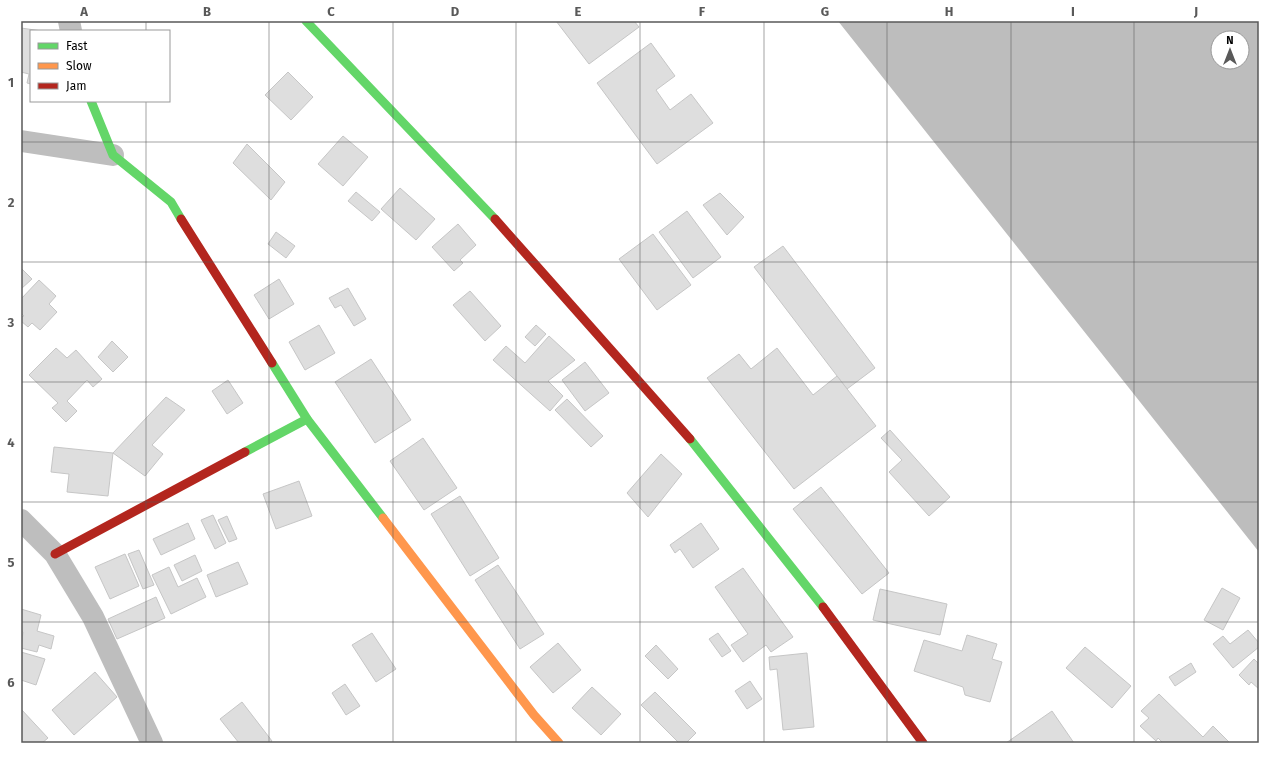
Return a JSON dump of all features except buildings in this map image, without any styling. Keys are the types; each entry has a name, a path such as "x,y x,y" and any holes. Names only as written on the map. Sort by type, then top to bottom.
{"street":[{"path":"306,21 520,244 677,422 827,612 922,743"},
{"path":"91,102 113,155 171,202 307,419 529,709 559,743"},
{"path":"21,141 113,155"},
{"path":"55,554 307,419"},
{"path":"21,520 55,554 93,617 152,743"}],"shaded area":[{"path":"838,21 1259,21 1259,552"}],"traffic: fast":[{"path":"306,21 495,219"},
{"path":"91,102 113,155 171,202 181,219"},
{"path":"272,363 307,419 383,518"},
{"path":"245,452 307,419"},
{"path":"690,439 823,607"}],"traffic: slow":[{"path":"383,518 534,715 559,743"}],"traffic: jam":[{"path":"181,219 272,363"},
{"path":"495,219 690,439"},
{"path":"55,554 245,452"},
{"path":"823,607 923,743"}]}
